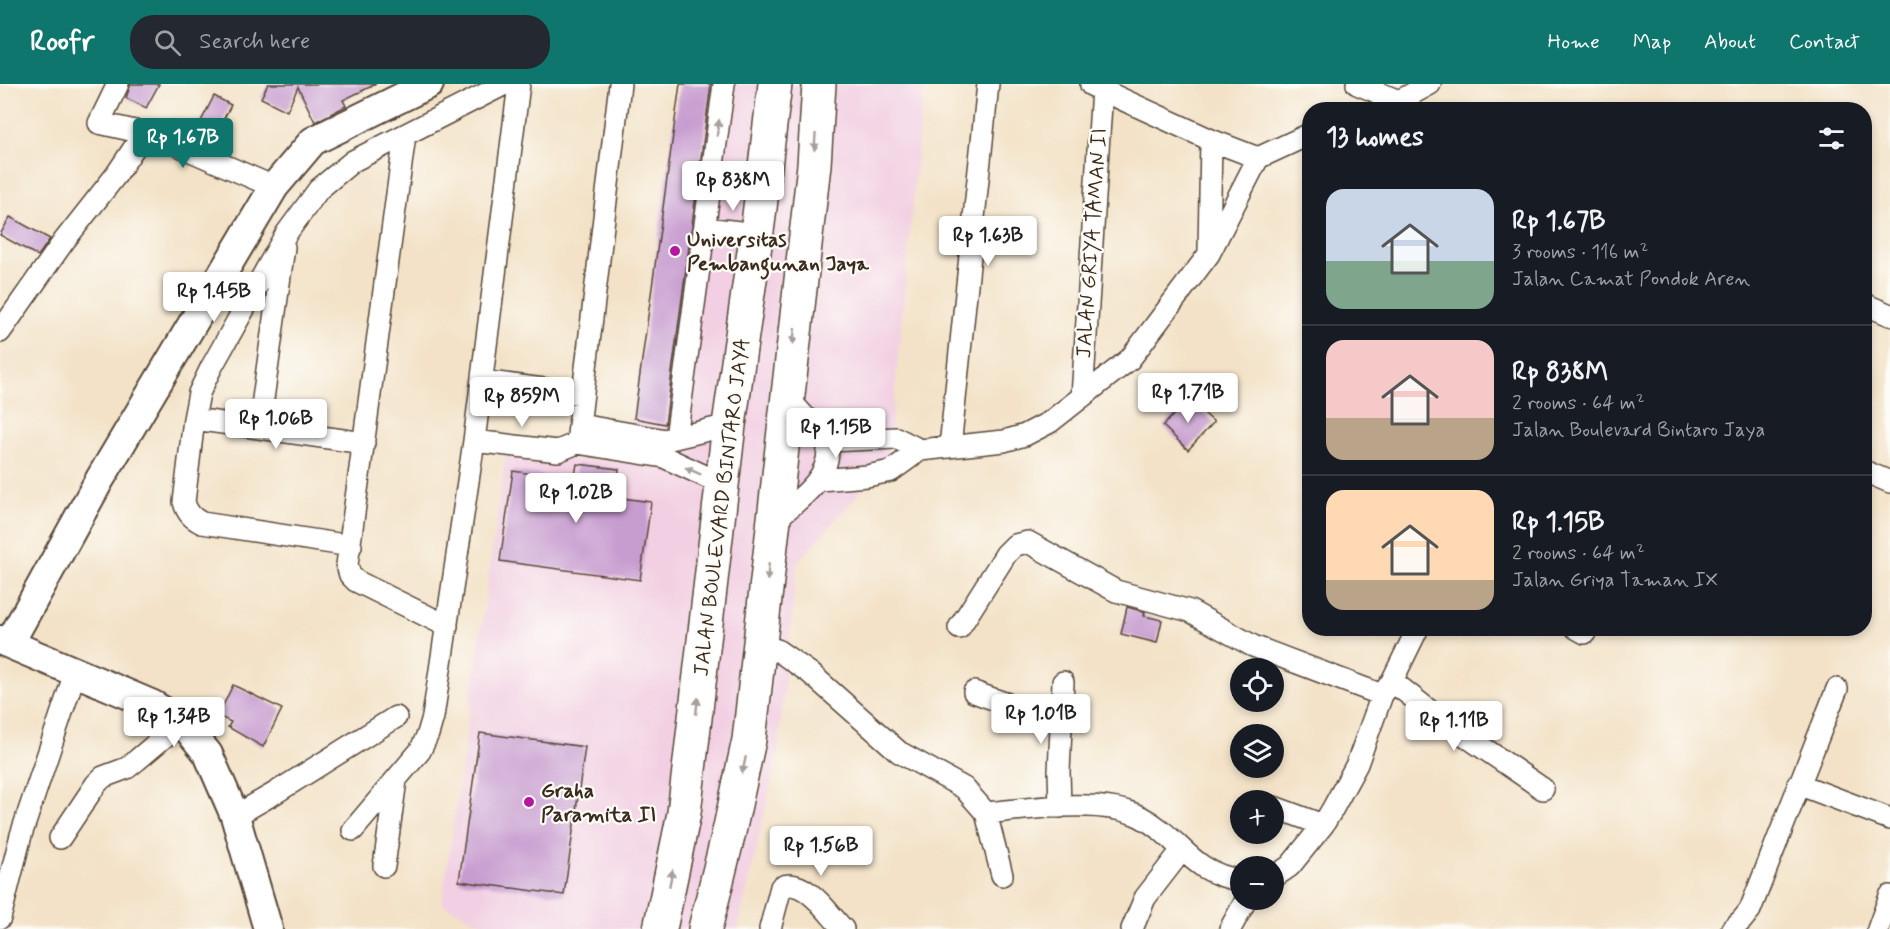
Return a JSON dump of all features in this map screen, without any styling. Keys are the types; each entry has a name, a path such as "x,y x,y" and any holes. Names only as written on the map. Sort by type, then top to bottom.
{"main road":[{"path":"268,929 235,816 208,754 182,722 153,705 4,642 274,187 313,141 429,84"},
{"name":"JALAN BOULEVARD BINTARO JAYA","path":"660,929 681,826 729,425 758,229 776,84"},
{"path":"705,929 749,740 814,165 819,84"},
{"path":"681,826 687,842 696,848 706,849 729,832"}],"street":[{"path":"118,84 99,123 166,140 274,187"},
{"path":"351,546 193,519 187,512 184,502 199,393 286,234 319,189 353,161 505,84"},
{"path":"353,830 420,751 428,734 447,626 474,441 519,84"},
{"path":"474,441 558,452 578,434 620,84"},
{"path":"669,445 705,222 724,84"},
{"path":"950,447 988,84"},
{"path":"1357,84 1399,101 1430,84"},
{"path":"1095,87 1210,140 1258,158"},
{"name":"JALAN GRIYA TAMAN II","path":"1082,397 1095,87"},
{"path":"0,332 64,241 116,176 144,133"},
{"path":"405,135 347,565 350,575 356,581 447,626"},
{"path":"820,480 867,476 891,471 920,450 1004,441 1024,435 1050,422 1130,359 1209,254 1258,158 1302,138"},
{"path":"1209,254 1210,140"},
{"path":"705,222 758,229"},
{"path":"259,428 286,234"},
{"path":"1872,307 1890,315"},
{"path":"482,381 582,394"},
{"path":"772,522 820,480 825,469 827,441 787,397"},
{"path":"194,419 364,443"},
{"path":"578,434 669,445 729,425"},
{"path":"827,441 897,438 920,450"},
{"path":"669,445 722,483"},
{"path":"1872,474 1890,482"},
{"path":"959,628 1006,554 1015,545 1028,542 1116,591 1190,610 1252,646 1387,688 1431,712 1543,789"},
{"path":"1284,870 1290,866 1323,825 1357,764 1387,688 1414,636"},
{"path":"761,645 777,650 810,673 899,752 964,788 986,813 1002,875"},
{"path":"0,918 21,835 75,672"},
{"path":"1060,807 1059,772 1064,682"},
{"path":"1732,929 1750,910 1837,689"},
{"path":"974,692 1042,714 1063,716"},
{"path":"235,816 396,717"},
{"path":"60,838 96,784 104,777 127,768 182,722"},
{"path":"384,866 396,779"},
{"path":"1798,784 1890,819"},
{"path":"986,813 1060,807 1109,807 1140,817 1163,831 1191,860 1209,871 1230,878"},
{"path":"1284,811 1323,825"},
{"path":"1132,929 1145,897 1182,850"},
{"path":"770,929 781,888 788,884 796,884 812,895 843,929"},
{"path":"1878,929 1888,907"},
{"path":"1230,929 1240,910"}],"shaded area":[{"path":"679,84 924,84 888,461 797,563 778,753 738,929 494,929 442,904 506,453 626,462"}],"building":[{"path":"131,84 159,84 146,108 126,98"},
{"path":"268,84 376,84 343,100 346,106 315,122 298,87 287,111 261,98"},
{"name":"Universitas Pembangunan Jaya","path":"680,84 711,84 665,424 634,418"},
{"path":"214,96 231,105 210,145 193,137"},
{"path":"10,217 50,239 38,256 0,235"},
{"path":"1188,399 1214,422 1188,450 1163,426"},
{"path":"577,464 619,469 615,497 651,502 640,580 500,561 513,471 574,480"},
{"path":"1127,607 1145,612 1144,616 1162,620 1157,643 1121,634"},
{"path":"233,685 282,709 263,747 228,727 231,722 218,716"},
{"path":"480,733 585,747 564,895 459,881"}],"place":[{"name":"Universitas Pembangunan Jaya","path":"675,251"},
{"name":"Graha Paramita II","path":"529,802"}]}
